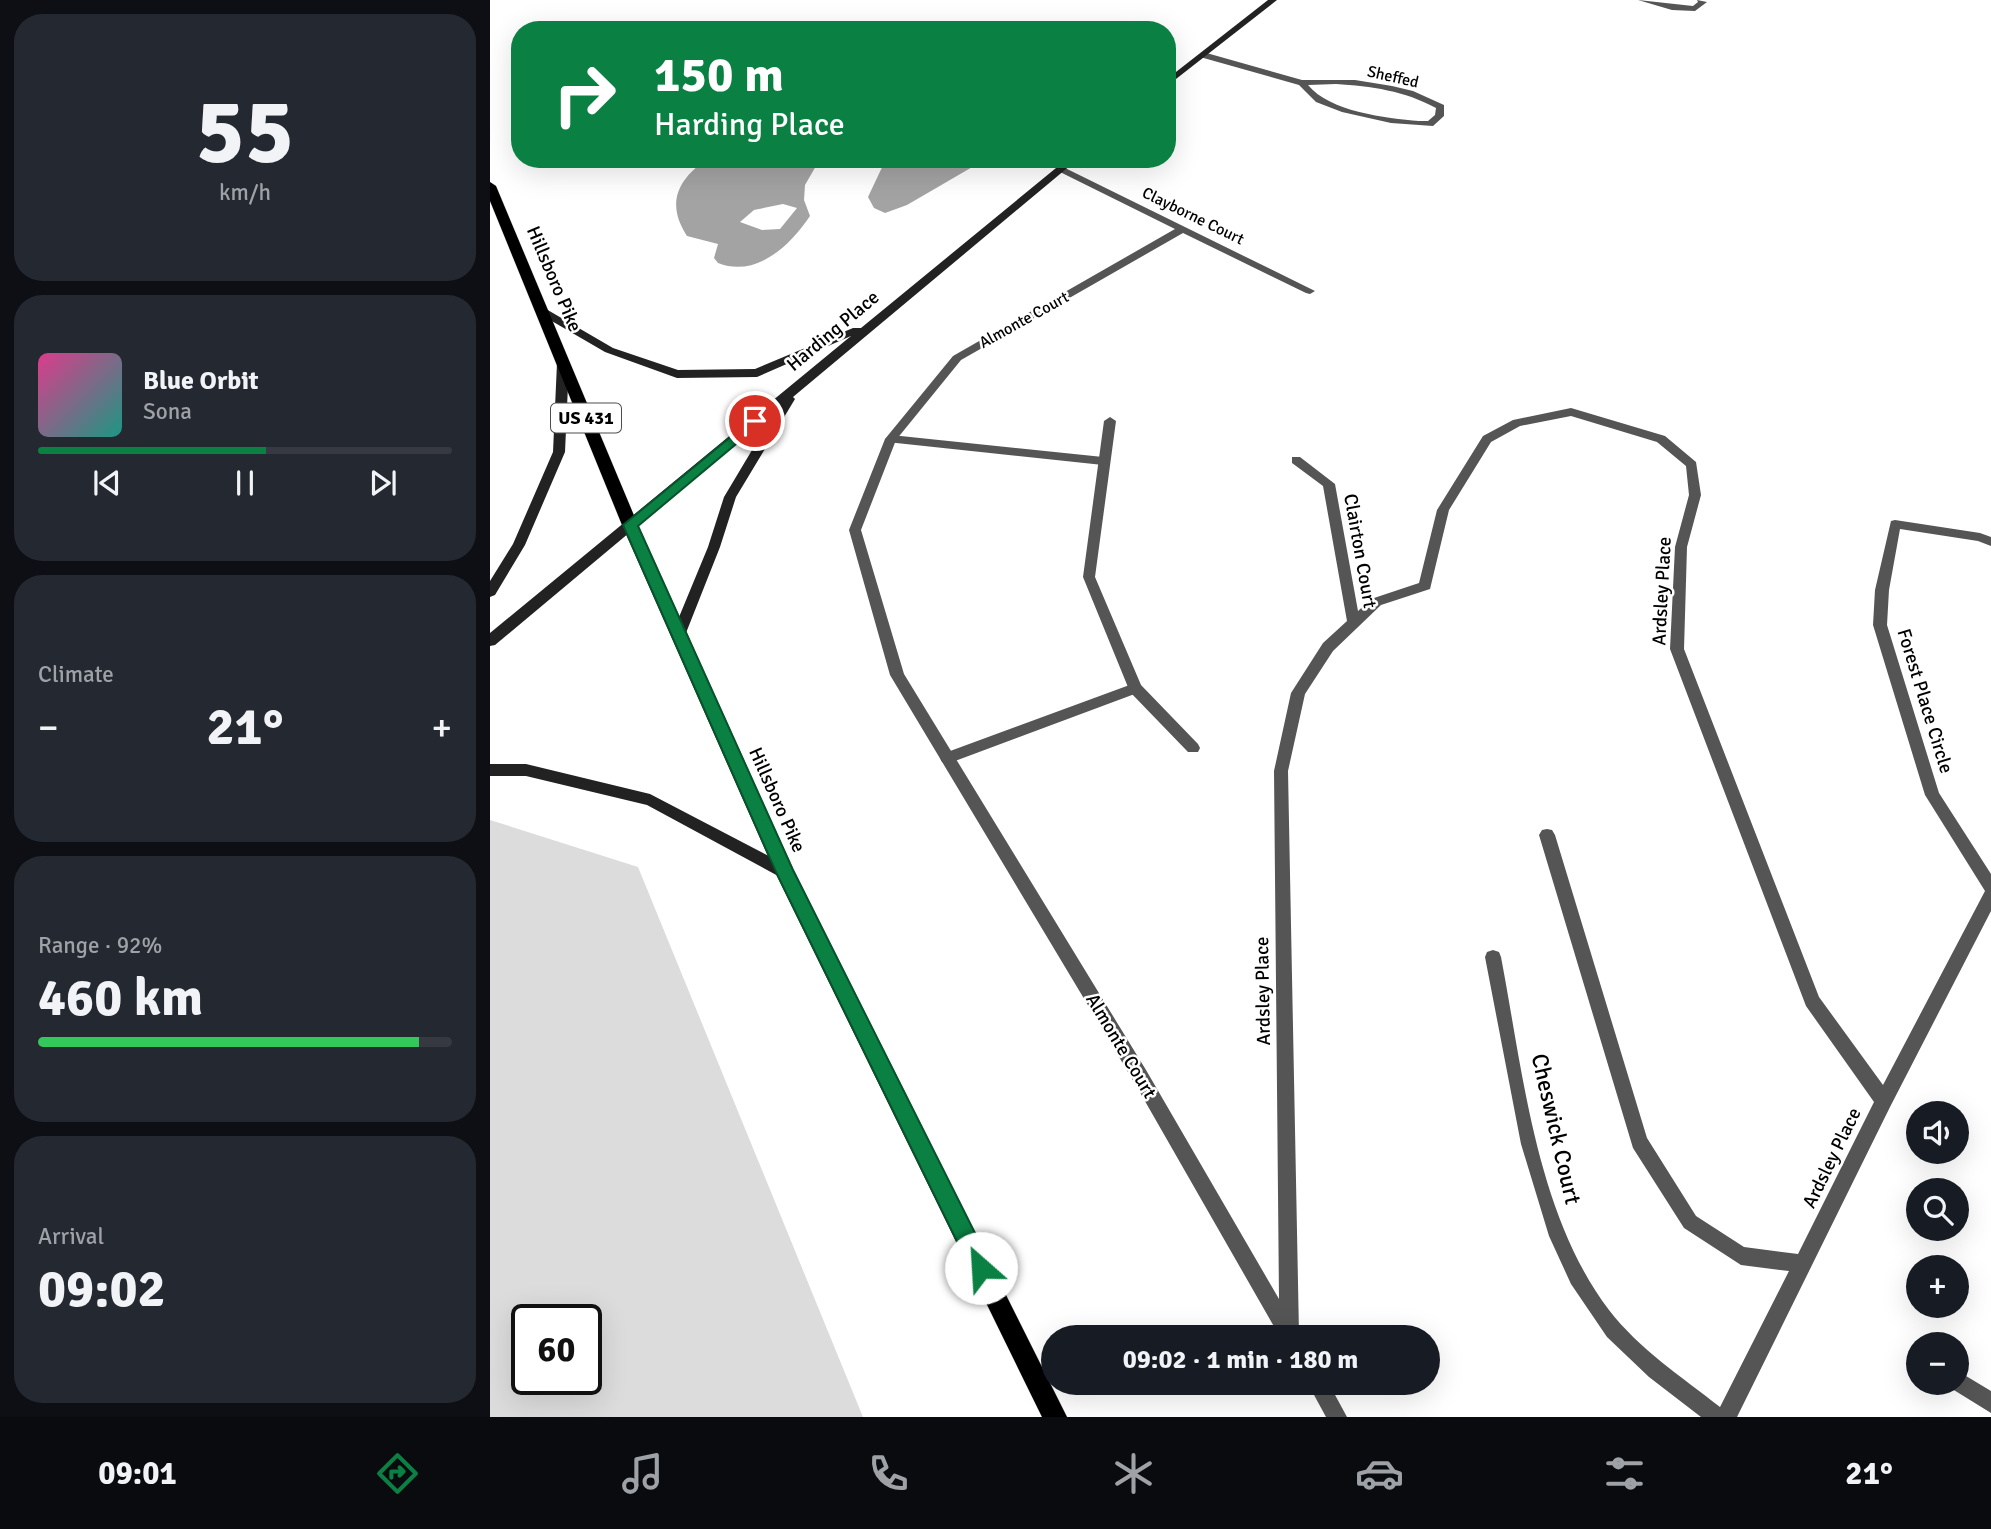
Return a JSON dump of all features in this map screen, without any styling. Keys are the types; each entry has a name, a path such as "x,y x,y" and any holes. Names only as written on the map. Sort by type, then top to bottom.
{"main road":[{"path":"1176,76 1273,0"},
{"name":"Harding Place","path":"490,642 1061,169"},
{"name":"Hillsboro Pike","path":"490,186 630,525 785,872 1055,1417"},
{"path":"542,311 609,350 677,374 757,373 874,323"},
{"path":"490,592 519,545 559,452 563,363"},
{"path":"679,634 714,547 730,497 797,386"},
{"path":"490,770 526,770 650,800 785,872"}],"street":[{"path":"1642,0 1672,8 1695,9 1703,2 1701,0"},
{"name":"Sheffed","path":"1203,55 1302,83 1343,80 1429,99 1441,107 1439,116 1430,124 1409,123 1323,102 1311,95 1302,83"},
{"name":"Clayborne Court","path":"1061,169 1310,291"},
{"name":"Almonte Court","path":"1182,229 957,358 891,439 855,530 897,676 1140,1076 1284,1325"},
{"name":"Ardsley Place","path":"1290,1325 1281,771 1298,693 1328,648 1376,602 1424,586 1443,510 1487,439 1517,423 1571,412 1661,439 1686,457 1692,465 1695,495 1681,547 1677,649 1812,1001 1884,1101 1726,1417"},
{"path":"1110,421 1090,577 1135,688 1193,748"},
{"path":"891,439 1103,461"},
{"name":"Clairton Court","path":"1296,460 1329,484 1353,624"},
{"name":"Forest Place Circle","path":"1991,542 1980,537 1895,524 1882,590 1880,625 1932,795 1991,887"},
{"path":"947,758 1135,688"},
{"path":"1547,835 1639,1142 1690,1222 1741,1256 1804,1264"},
{"path":"1884,1101 1991,896"},
{"name":"Cheswick Court","path":"1493,957 1534,1162 1550,1216 1573,1269 1602,1316 1628,1343 1717,1417"},
{"path":"1969,1389 1991,1403"},
{"path":"1324,1395 1337,1417"}],"shaded area":[{"path":"696,168 815,168 805,185 804,200 810,216 793,238 759,263 732,267 718,263 714,258 718,244 687,236 677,213 678,193 688,175","holes":["783,204 797,208 780,229 762,230 740,222 754,210"]},
{"path":"882,168 971,168 907,205 885,213 874,208 868,197"},
{"path":"490,820 638,867 863,1417 490,1417"}],"route":[{"path":"755,421 630,525 785,872 981,1268"}]}
